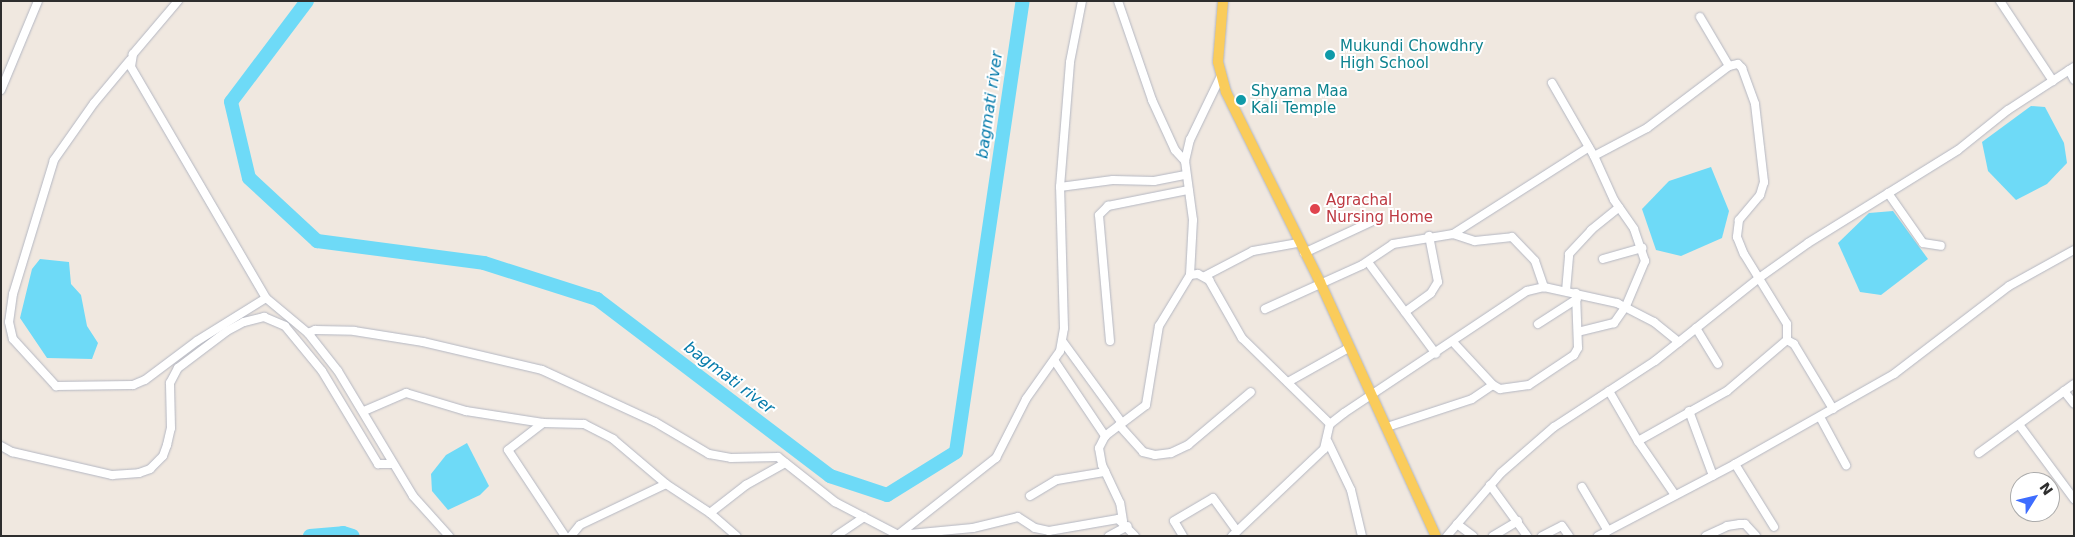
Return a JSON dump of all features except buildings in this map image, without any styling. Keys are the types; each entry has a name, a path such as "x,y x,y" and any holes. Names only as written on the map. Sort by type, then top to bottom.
{"main road":[{"path":"1223,1 1218,62 1221,76 1298,243 1320,282 1436,536"}],"street":[{"path":"1,90 38,1"},
{"path":"178,1 94,103 54,160 13,294 9,322 13,339 56,386 133,385 144,380 197,341 266,298"},
{"path":"898,535 996,458 1026,400 1054,360 1063,342 1060,187 1070,62 1082,1"},
{"path":"1118,1 1152,100 1175,150 1185,161"},
{"path":"2000,1 2054,81"},
{"path":"1700,17 1728,66"},
{"path":"130,60 140,84 266,298 308,333 338,371 364,410 392,464 413,496 449,536"},
{"path":"1594,156 1647,128 1728,66 1738,64 1748,81 1755,104 1756,131 1762,147 1763,190 1737,228 1744,254 1787,324 1787,340 1727,391 1688,411 1638,441"},
{"path":"1447,536 1490,485 1554,427 1679,342 1759,278 1888,192 1958,150 2008,110 2072,68 2074,80"},
{"path":"1135,536 1126,524 1120,504 1105,472 1099,448 1105,436 1146,405 1159,326 1190,275 1193,220 1185,175 1185,161 1190,140 1221,76"},
{"path":"1552,84 1594,156 1618,207 1634,229 1645,261 1626,306 1610,324 1579,332"},
{"path":"1453,234 1589,147"},
{"path":"1060,187 1113,180 1154,182 1185,175"},
{"path":"1110,341 1099,215 1108,206 1188,190"},
{"path":"1888,192 1923,243 1941,246"},
{"path":"1566,291 1569,254 1618,207"},
{"path":"1304,252 1375,220"},
{"path":"1265,309 1320,282 1368,262 1393,244 1429,236 1453,234 1475,241 1512,237 1535,261 1544,287"},
{"path":"1405,312 1431,293 1438,282 1429,236"},
{"path":"1190,275 1205,276 1253,251 1298,243"},
{"path":"1603,259 1642,248"},
{"path":"1598,536 1736,464 1894,374 2009,286 2074,250"},
{"path":"1368,262 1436,354"},
{"path":"1205,276 1242,338 1330,424"},
{"path":"1360,535 1351,490 1328,442 1330,424 1371,392 1436,354 1527,291 1544,287 1566,291 1576,296 1626,306 1667,330 1679,342"},
{"path":"1538,324 1576,296"},
{"path":"1387,427 1472,399 1494,386 1511,388 1539,380 1574,356 1579,332 1576,296"},
{"path":"1,446 12,452 112,475 139,473 150,469 163,456 167,445 171,428 170,384 178,368 227,331 244,322 264,318 284,326 322,371 378,464 392,464"},
{"path":"1696,328 1718,364"},
{"path":"308,333 314,330 354,331 423,342 525,365 595,392 710,454 731,458 772,456 785,463 836,502 898,535 973,528 1018,517 1035,528 1049,531 1111,518 1126,524"},
{"path":"1787,340 1794,344 1833,409"},
{"path":"1063,342 1120,424 1143,452 1155,456 1171,453 1188,445 1251,392"},
{"path":"1453,342 1494,386"},
{"path":"1288,382 1350,347"},
{"path":"1054,360 1105,436"},
{"path":"1979,453 2020,426 2074,384"},
{"path":"1609,391 1638,441 1676,495"},
{"path":"2064,391 2074,404"},
{"path":"364,410 406,393 466,412 543,423 594,427 666,484 710,513 736,536"},
{"path":"1688,411 1713,476"},
{"path":"1820,416 1846,465"},
{"path":"543,423 508,450 565,536"},
{"path":"2020,426 2074,499"},
{"path":"1183,536 1174,520 1213,498 1235,533 1328,442"},
{"path":"710,513 746,485 785,463"},
{"path":"1736,464 1774,527"},
{"path":"1030,496 1064,477 1105,472"},
{"path":"571,536 586,522 666,484"},
{"path":"1490,485 1518,521 1527,536"},
{"path":"1582,487 1608,530"},
{"path":"836,536 864,517"},
{"path":"1493,536 1518,521"},
{"path":"1109,536 1126,524"},
{"path":"1457,524 1472,536"},
{"path":"1706,536 1727,526 1740,524 1756,536"},
{"path":"1542,536 1562,526 1569,536"}],"water":[{"path":"2031,106 2045,107 2064,143 2067,163 2047,184 2016,200 1988,171 1982,142"},
{"path":"1711,167 1729,211 1722,238 1681,256 1656,250 1642,209 1669,181"},
{"path":"1893,211 1928,259 1881,295 1860,292 1838,243 1869,213"},
{"path":"40,259 69,262 71,284 81,295 87,326 98,343 92,359 47,358 20,318 32,269"},
{"path":"467,443 489,486 480,495 448,510 432,491 431,474 446,455"}],"waterway":[{"name":"bagmati river","path":"307,1 231,102 249,178 317,241 484,263 597,299 830,476 887,495 956,452 1023,1"},
{"name":"bagmati river","path":"310,536 343,533 353,536"}],"place":[{"name":"Mukundi Chowdhry High School","path":"1330,55"},
{"name":"Shyama Maa Kali Temple","path":"1241,100"},
{"name":"Agrachal Nursing Home","path":"1315,209"}]}
